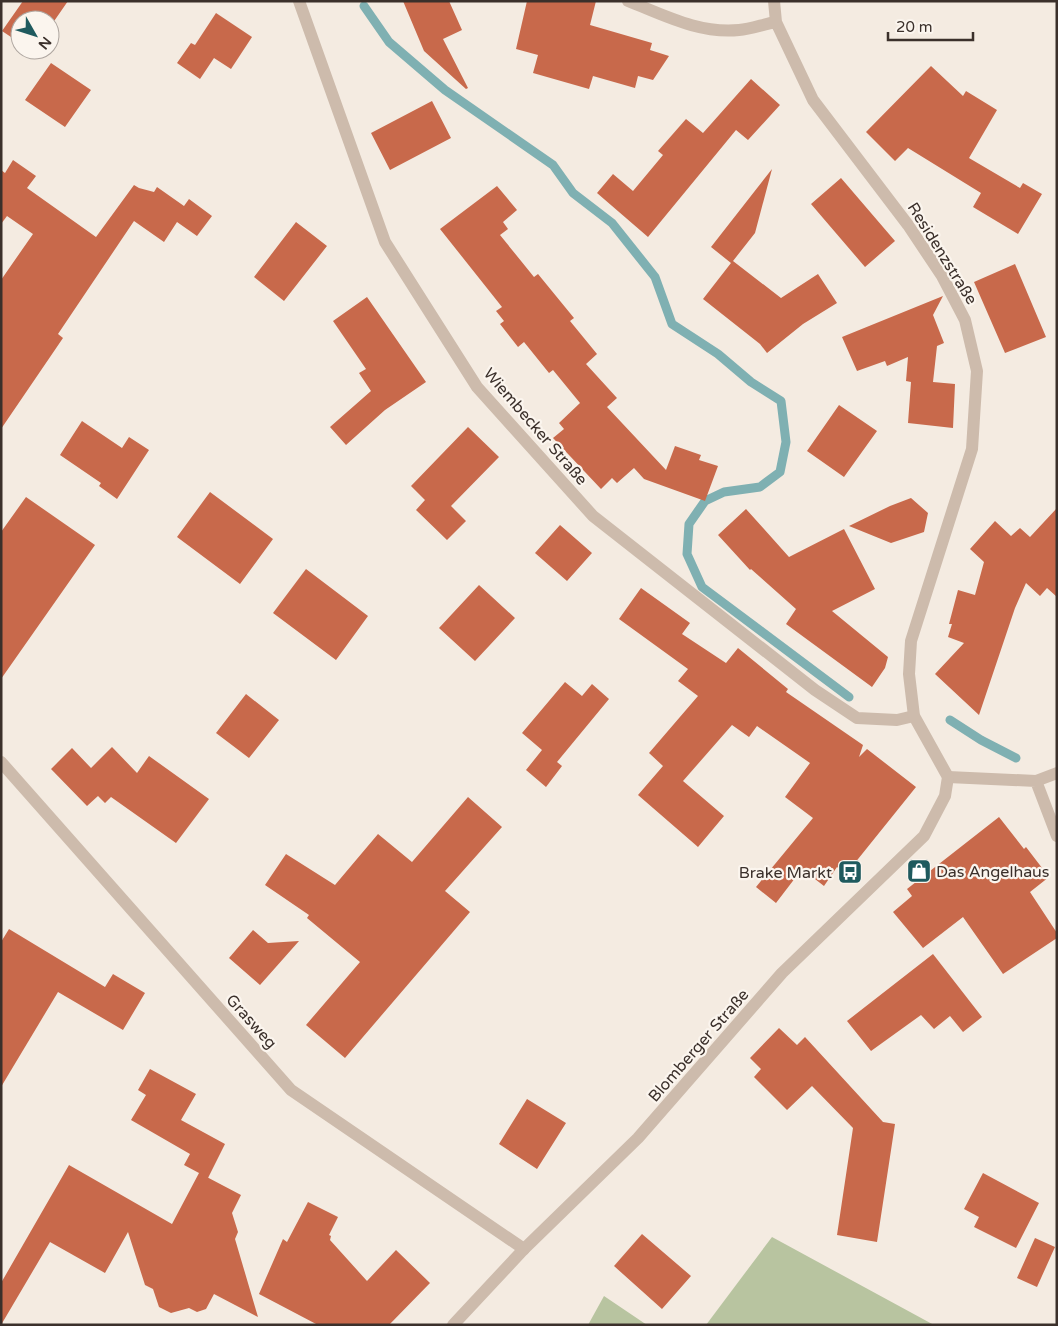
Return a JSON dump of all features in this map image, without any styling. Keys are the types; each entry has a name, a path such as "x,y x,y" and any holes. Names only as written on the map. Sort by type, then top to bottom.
{"street":[{"name":"Wiembecker Straße","path":"299,1 385,242 477,387 593,516 816,690 857,718 897,720 914,716"},
{"path":"628,1 693,26 712,30 741,30 776,22"},
{"name":"Residenzstraße","path":"774,1 776,22 813,100 908,224 942,276 966,320 978,371 972,449 912,641 909,674 914,716 948,777"},
{"name":"Grasweg","path":"1,762 291,1090 524,1249"},
{"path":"948,777 1036,781 1057,773"},
{"name":"Blomberger Straße","path":"453,1325 524,1249 638,1138 782,974 924,836 945,796 948,777"},
{"path":"1036,781 1057,836"}],"green space":[{"path":"772,1237 934,1325 706,1325"},
{"path":"604,1296 647,1325 588,1325"}],"building":[{"path":"23,1 68,1 60,13 60,10 17,10"},
{"path":"403,1 449,1 462,30 443,39 468,88 466,89 424,51"},
{"path":"527,1 596,1 590,25 652,43 650,50 669,56 653,80 638,76 635,88 593,76 589,89 533,73 538,55 516,49"},
{"path":"216,13 252,37 231,69 214,58 200,79 177,63 191,43 195,45"},
{"path":"10,20 10,36 2,31"},
{"path":"51,63 91,90 65,127 25,100"},
{"path":"931,66 963,96 966,91 997,110 969,158 1020,188 1023,183 1042,194 1018,234 973,207 981,193 908,148 895,161 866,132"},
{"path":"751,79 780,105 748,140 736,130 648,237 597,193 613,174 633,191 663,155 658,151 686,119 703,133"},
{"path":"432,101 451,138 390,170 371,133"},
{"path":"13,160 36,176 27,188 96,237 134,185 154,192 157,187 184,206 189,199 212,216 197,236 177,222 164,242 134,221 58,334 63,338 1,429 1,280 33,234 7,216 1,224 1,170 5,173"},
{"path":"772,169 755,233 733,261 781,298 818,274 837,303 803,324 767,353 760,344 703,299 731,263 711,247"},
{"path":"841,178 895,241 865,267 811,204"},
{"path":"497,186 517,210 503,222 508,229 500,235 534,277 538,274 574,318 570,321 597,354 586,364 617,398 607,407 666,470 675,446 701,455 699,460 718,466 705,501 644,479 634,468 617,483 612,478 601,489 553,438 564,429 559,423 580,403 553,370 549,373 524,342 518,347 500,324 504,321 496,311 502,307 440,229"},
{"path":"296,222 327,246 284,301 254,277"},
{"path":"1015,264 1046,337 1005,353 974,282"},
{"path":"943,296 933,315 944,343 937,346 933,382 955,384 953,428 908,423 911,382 906,381 908,357 887,366 885,361 857,371 842,337"},
{"path":"367,297 426,382 385,410 346,445 330,427 371,391 359,373 366,369 333,321"},
{"path":"839,405 877,431 844,477 807,451"},
{"path":"82,421 122,448 129,437 149,450 117,499 99,486 101,483 60,455"},
{"path":"468,427 499,457 451,506 466,521 447,540 416,510 425,500 411,486"},
{"path":"210,492 273,539 240,584 177,537"},
{"path":"26,497 95,545 1,679 1,532"},
{"path":"911,498 928,513 924,532 891,543 849,526 890,506"},
{"path":"1057,508 1057,597 1047,588 1040,596 1026,583 1015,608 979,715 935,674 964,643 948,637 952,624 949,624 958,590 975,595 984,562 970,549 995,521 1011,536 1020,528 1030,537"},
{"path":"746,509 789,557 844,529 875,589 832,611 888,657 885,668 872,687 786,624 796,609 750,570 718,535"},
{"path":"560,525 592,553 567,581 535,553"},
{"path":"306,569 368,616 336,660 273,613"},
{"path":"479,585 515,618 475,661 439,628"},
{"path":"641,588 690,623 682,634 726,663 738,648 788,689 786,692 863,745 859,757 867,749 916,787 846,874 837,867 824,886 802,869 776,903 756,887 813,818 785,797 810,763 757,726 749,737 732,725 683,781 724,816 698,847 638,795 663,766 649,753 698,696 678,681 688,669 619,619"},
{"path":"565,682 582,696 592,684 609,699 557,762 562,766 546,787 526,770 542,750 522,733"},
{"path":"246,694 279,720 249,758 216,733"},
{"path":"112,747 137,773 149,756 209,799 176,843 111,797 105,803 98,796 87,806 51,769 72,748 91,768"},
{"path":"468,797 502,827 445,891 470,912 345,1058 306,1025 360,962 307,918 309,915 265,885 286,854 335,885 378,834 412,862"},
{"path":"999,817 1024,849 1026,847 1049,877 1030,892 1057,933 1057,938 1003,974 963,917 923,948 893,912 912,896 907,889"},
{"path":"9,929 105,987 113,974 145,993 123,1030 58,992 1,1087 1,942"},
{"path":"253,930 268,943 299,941 260,985 229,958"},
{"path":"933,954 982,1017 963,1032 950,1016 934,1029 921,1015 871,1051 847,1021"},
{"path":"779,1028 797,1045 805,1037 883,1122 895,1124 877,1242 837,1235 853,1128 812,1086 787,1110 754,1077 761,1069 750,1058"},
{"path":"150,1069 196,1094 181,1120 225,1144 208,1178 241,1195 232,1213 238,1232 235,1239 258,1317 214,1294 206,1309 197,1312 189,1308 171,1313 159,1307 153,1289 145,1285 128,1232 105,1273 50,1242 1,1325 1,1283 69,1165 172,1224 199,1173 184,1165 190,1154 131,1120 146,1095 138,1090"},
{"path":"527,1099 566,1123 537,1169 499,1144"},
{"path":"983,1173 1039,1203 1016,1248 974,1227 979,1217 964,1209"},
{"path":"308,1202 338,1217 329,1235 331,1236 330,1240 367,1281 396,1250 430,1283 389,1325 318,1325 259,1294 283,1239 287,1242"},
{"path":"642,1234 691,1276 662,1309 614,1266"},
{"path":"1035,1238 1055,1247 1037,1287 1017,1278"}],"waterway":[{"path":"364,6 389,42 445,90 553,165 573,193 612,223 655,277 672,324 718,354 751,382 781,401 786,442 780,472 760,487 724,492 705,501 689,524 687,554 702,587 849,697"},
{"path":"950,720 981,740 1016,758"}],"place":[{"name":"Das Angelhaus","path":"919,871"},
{"name":"Brake Markt","path":"850,872"}]}
